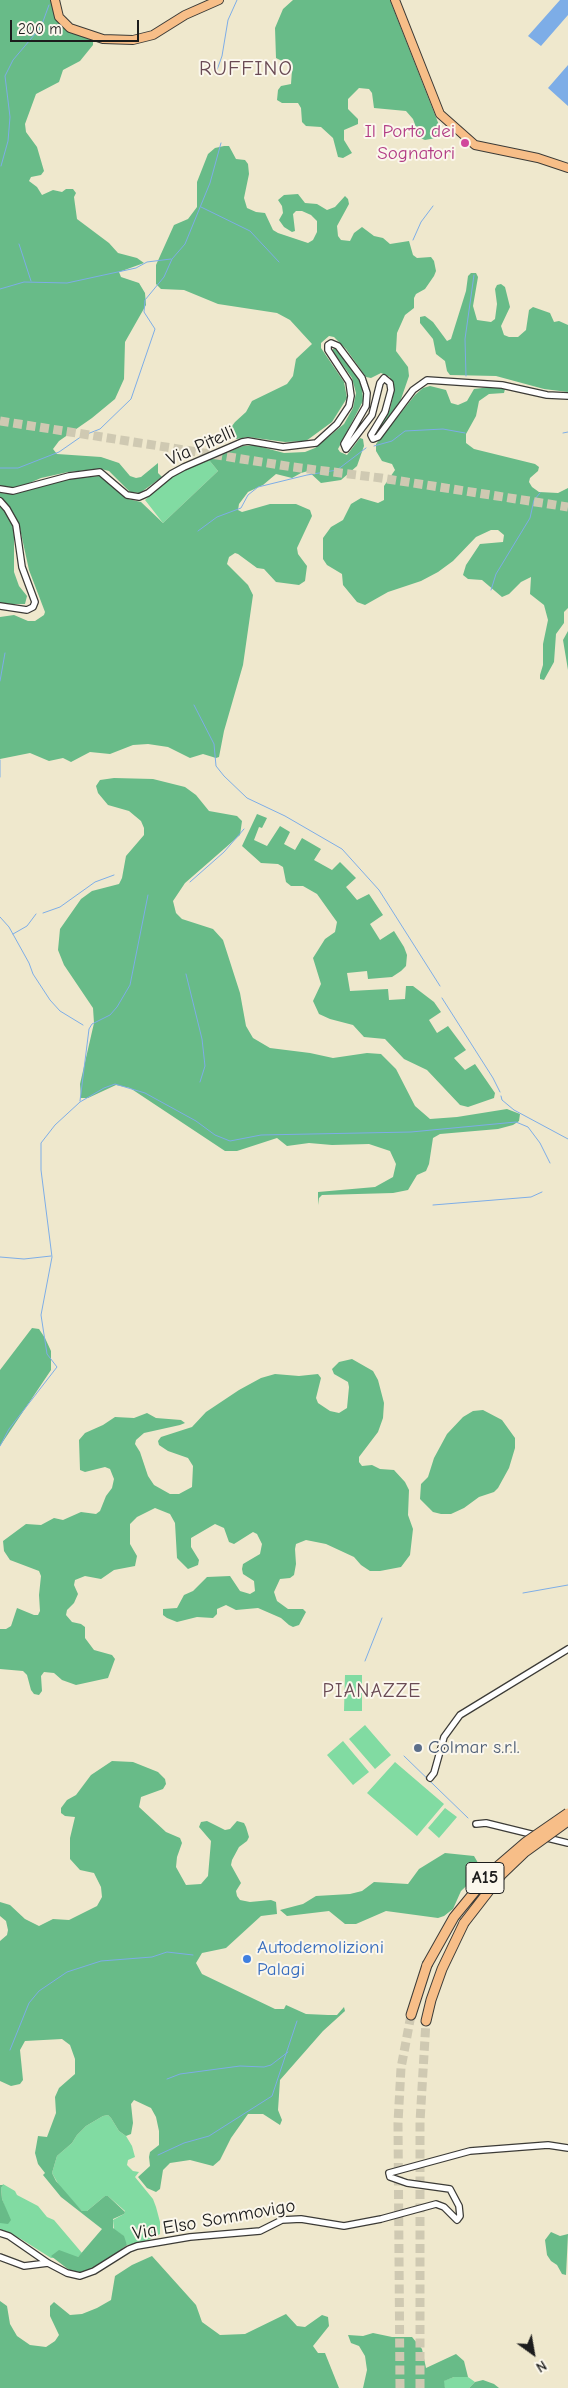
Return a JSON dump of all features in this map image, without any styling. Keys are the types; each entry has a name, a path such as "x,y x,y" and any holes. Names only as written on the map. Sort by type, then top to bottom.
{"highway":[{"name":"A15","path":"411,2015 427,1965 454,1917 490,1873 526,1842 568,1813"},
{"name":"A15","path":"426,2022 431,2000 442,1970 464,1923 502,1874 525,1852 568,1821"}],"main road":[{"path":"55,0 59,17 70,28 103,39 133,40 153,35 185,15 219,0"},
{"path":"395,0 440,114 475,145 538,158 568,168"}],"street":[{"name":"Via Pitelli","path":"0,488 13,491 69,476 100,472 127,495 139,497 148,493 170,474 242,442 248,441 283,447 316,442 328,433 342,417 351,396 349,382 328,350 328,345 331,343 338,346 362,378 367,393 366,406 344,444 346,449 372,415 380,383 384,378 390,383 391,390 385,412 371,435 373,439 378,437 413,390 427,380 502,385 547,395 568,396"},
{"path":"0,501 8,509 16,525 22,567 35,602 33,607 27,610 0,606"},
{"path":"430,1778 434,1773 444,1737 460,1715 568,1649"},
{"path":"476,1824 486,1823 568,1843"},
{"name":"Via Elso Sommovigo","path":"0,2233 9,2236 48,2263 67,2273 86,2275 137,2246 190,2237 260,2231 278,2221 291,2219 344,2226 381,2219 436,2204 444,2207 454,2220 457,2220 460,2216 459,2206 450,2189 407,2183 390,2177 389,2173 465,2152 548,2145 568,2148"},
{"path":"0,2257 24,2266 48,2263"}],"green space":[{"path":"0,0 51,0 56,18 61,24 71,33 93,39 93,45 80,61 63,70 59,82 36,94 25,124 26,132 37,147 44,171 41,175 31,177 29,181 37,187 42,195 53,190 62,192 66,189 73,189 76,193 74,197 77,219 109,243 118,253 137,258 144,263 119,272 121,277 139,283 145,293 146,305 125,342 124,379 115,399 59,441 53,449 57,454 101,457 119,463 130,476 136,478 141,477 158,463 158,473 162,477 140,493 130,492 109,471 101,469 68,472 41,478 20,487 0,487"},
{"path":"293,0 390,0 439,125 439,134 436,138 425,140 420,138 413,119 406,111 374,108 372,93 369,89 359,88 348,99 348,109 358,119 358,124 344,130 344,140 352,153 343,158 338,157 333,138 321,127 306,126 302,122 301,108 298,103 282,103 277,100 278,90 281,86 291,84 292,70 290,65 276,58 275,28 283,9"},
{"path":"229,146 236,159 245,160 248,164 249,174 244,198 247,208 265,213 273,230 278,233 308,243 313,240 317,232 317,221 311,215 302,211 296,211 293,214 295,231 292,232 284,227 279,220 283,213 282,206 278,200 284,195 298,194 305,203 317,204 327,210 335,207 345,196 349,204 337,226 338,236 341,240 350,241 354,233 362,227 390,244 409,241 413,255 417,258 431,257 434,261 436,271 434,276 425,289 416,294 414,308 405,315 397,333 396,351 408,367 409,376 400,402 381,428 379,426 390,409 393,397 390,377 381,373 371,378 366,377 346,349 334,337 329,336 321,343 321,348 344,382 347,398 332,422 306,441 285,442 248,437 230,438 229,430 246,412 252,401 287,384 293,376 296,359 312,344 290,320 277,313 218,304 184,290 161,289 156,284 156,265 174,225 188,219 197,207 197,182 208,154 215,148"},
{"path":"471,273 476,273 478,277 473,306 477,320 491,322 495,319 497,304 495,289 497,285 501,284 505,287 510,307 501,326 504,335 518,337 526,330 529,310 533,307 550,313 554,322 559,321 568,325 568,392 544,389 496,376 450,375 445,361 436,354 433,339 420,323 420,317 425,316 433,322 447,341 451,339 466,291 468,276"},
{"path":"335,348 356,374 362,387 363,401 338,449 347,455 360,438 363,439 364,446 357,466 341,480 321,483 308,471 292,478 276,474 263,485 248,492 239,504 238,510 242,512 270,504 296,504 310,510 312,516 297,548 298,554 307,566 305,581 299,585 276,582 264,569 257,568 238,554 235,553 229,557 227,564 248,585 253,595 243,665 224,731 219,757 216,758 203,754 190,758 168,747 148,744 133,745 110,754 90,752 71,762 63,758 49,761 30,753 0,759 0,617 14,615 28,621 35,621 44,615 45,612 29,570 19,524 8,505 0,498 0,493 14,494 68,479 99,476 106,478 128,499 141,502 163,523 218,471 209,460 243,446 254,445 284,453 305,452 315,448 344,424 353,408 356,393 352,378 332,350"},
{"path":"430,386 446,390 451,403 458,405 467,401 474,389 498,386 505,389 504,393 489,394 479,401 476,416 466,434 466,443 474,449 535,464 539,467 538,471 530,478 529,482 539,492 558,493 568,488 568,608 564,612 564,623 556,634 554,662 544,680 540,679 540,675 543,665 543,644 548,620 544,605 530,594 531,577 521,582 509,594 502,597 482,580 468,579 463,575 466,565 480,544 503,542 504,535 498,530 491,530 476,537 453,561 438,572 421,581 388,592 365,605 357,602 343,585 342,574 327,565 323,559 323,538 331,527 343,520 351,504 361,498 378,503 384,500 384,486 395,470 392,464 382,461 376,451 376,444 415,395 423,388"},
{"path":"209,460 218,471 163,523 145,500 172,475"},
{"path":"0,505 7,511 12,523 14,533 14,572 19,586 27,596 25,604 0,604"},
{"path":"568,631 568,670 563,640"},
{"path":"114,778 153,779 185,787 196,795 209,811 237,816 242,821 240,835 185,883 173,901 176,913 182,919 213,929 223,940 240,993 246,1026 253,1038 270,1048 333,1058 367,1053 381,1054 396,1069 415,1106 430,1119 507,1109 520,1114 519,1121 513,1125 498,1129 440,1134 433,1138 426,1171 417,1175 408,1190 393,1193 322,1195 319,1198 318,1205 318,1192 375,1187 393,1177 396,1164 390,1151 369,1144 332,1145 309,1143 287,1146 277,1138 237,1151 225,1151 130,1088 116,1085 88,1098 81,1098 80,1084 94,1023 93,1008 64,965 58,950 60,929 81,899 92,891 119,884 126,856 144,835 141,821 129,811 108,805 98,793 96,786 100,780"},
{"path":"257,814 267,818 262,828 259,827 254,840 267,846 280,826 290,832 284,844 295,850 302,838 321,849 314,860 332,870 340,862 356,878 346,887 357,900 369,894 383,915 370,924 380,940 394,931 404,947 407,955 406,966 401,971 392,977 368,979 367,971 347,973 350,991 388,989 389,1000 405,999 406,986 413,986 434,1002 441,1012 429,1020 437,1033 448,1026 466,1050 454,1058 465,1070 475,1064 495,1093 494,1098 468,1107 460,1105 427,1070 404,1059 385,1039 364,1037 353,1025 319,1014 313,1001 321,984 313,958 325,939 335,932 337,922 317,894 303,886 291,886 286,882 283,867 278,864 261,863 242,846"},
{"path":"32,1328 39,1329 51,1351 51,1370 0,1446 0,1370"},
{"path":"352,1359 373,1371 378,1380 384,1403 383,1418 378,1432 359,1457 359,1462 362,1466 372,1465 380,1469 394,1470 405,1482 409,1490 408,1515 413,1529 410,1555 401,1567 370,1571 354,1557 326,1544 306,1540 296,1544 294,1575 290,1578 280,1579 274,1592 277,1601 288,1609 303,1609 306,1612 299,1625 293,1627 281,1618 258,1608 236,1610 226,1605 217,1609 217,1614 213,1618 197,1617 177,1622 163,1615 163,1609 177,1608 184,1595 193,1591 207,1577 230,1576 240,1591 250,1594 255,1591 254,1581 243,1574 242,1569 243,1564 260,1554 262,1544 257,1534 253,1532 234,1544 229,1542 224,1528 215,1524 191,1538 191,1547 199,1560 198,1565 188,1569 177,1558 175,1523 170,1514 155,1508 137,1517 130,1524 130,1544 137,1556 135,1566 114,1570 101,1579 85,1576 75,1580 74,1585 78,1594 74,1603 67,1610 66,1615 72,1622 85,1627 85,1638 94,1650 112,1655 115,1659 108,1678 76,1685 62,1680 54,1673 44,1672 41,1676 42,1691 39,1695 34,1694 31,1690 27,1675 23,1671 0,1669 0,1629 6,1629 11,1626 17,1608 38,1615 40,1611 41,1576 39,1571 10,1560 4,1551 3,1541 26,1524 41,1525 54,1518 63,1520 81,1512 96,1514 100,1511 106,1496 112,1488 114,1479 110,1469 105,1467 85,1472 80,1470 79,1440 85,1433 115,1417 134,1418 147,1413 156,1418 181,1420 185,1423 144,1433 136,1440 135,1444 140,1452 148,1476 154,1485 170,1494 179,1494 192,1487 193,1466 188,1458 168,1451 159,1445 158,1441 161,1437 192,1427 206,1412 239,1390 261,1378 275,1374 299,1376 318,1374 321,1378 316,1398 318,1403 330,1411 339,1413 347,1408 349,1387 348,1382 334,1374 332,1369 339,1362"},
{"path":"483,1410 502,1420 515,1438 515,1448 509,1468 494,1492 479,1497 464,1508 451,1514 433,1512 420,1499 421,1484 428,1477 434,1458 447,1434 463,1417 473,1411"},
{"path":"345,1675 362,1675 362,1711 344,1711"},
{"path":"365,1725 391,1755 375,1769 349,1739"},
{"path":"343,1741 369,1772 353,1785 327,1755"},
{"path":"112,1761 133,1762 158,1772 165,1779 166,1784 163,1789 141,1797 139,1807 166,1832 180,1838 182,1843 176,1867 186,1885 201,1884 208,1876 211,1841 199,1827 201,1822 207,1821 225,1830 230,1829 237,1821 244,1823 246,1827 249,1837 239,1847 231,1865 241,1883 236,1891 237,1896 240,1900 250,1902 271,1900 276,1902 277,1914 261,1916 226,1948 202,1953 196,1963 202,1974 275,2009 284,2009 286,2005 306,2014 328,2015 337,2015 344,2007 345,2011 323,2031 280,2080 278,2110 282,2120 280,2125 263,2114 248,2114 231,2138 220,2160 213,2166 190,2160 170,2163 163,2170 160,2189 156,2192 147,2188 138,2177 150,2166 150,2152 159,2145 159,2131 156,2117 151,2108 134,2100 131,2104 133,2123 131,2134 126,2136 119,2131 108,2115 86,2126 77,2135 72,2143 57,2156 52,2173 56,2181 82,2211 87,2211 105,2196 108,2196 125,2212 113,2219 113,2228 124,2236 127,2245 97,2268 83,2274 73,2273 51,2256 59,2250 78,2257 102,2229 61,2197 43,2175 45,2173 38,2164 35,2153 38,2136 47,2137 56,2113 55,2097 59,2088 75,2074 75,2059 70,2045 62,2039 25,2041 20,2050 23,2080 20,2084 11,2086 0,2081 0,1941 7,1935 8,1930 6,1921 0,1916 0,1902 10,1905 25,1919 39,1926 53,1919 69,1920 97,1906 102,1897 101,1887 94,1873 80,1870 70,1859 70,1838 75,1817 65,1816 61,1813 61,1808 67,1800 76,1795 91,1775"},
{"path":"395,1762 444,1804 417,1836 367,1793"},
{"path":"445,1808 457,1817 439,1838 428,1828"},
{"path":"445,1853 474,1856 481,1868 480,1873 461,1891 453,1909 444,1916 438,1918 386,1911 356,1924 345,1924 329,1911 287,1916 280,1910 303,1904 316,1896 350,1894 362,1891 374,1882 408,1884 419,1869"},
{"path":"108,2115 132,2146 135,2157 128,2160 127,2165 133,2171 139,2172 135,2177 153,2199 160,2222 160,2234 142,2243 127,2245 122,2235 114,2230 113,2220 124,2214 125,2211 108,2196 105,2196 87,2211 82,2211 61,2189 52,2173 57,2156 72,2143 77,2135 86,2126"},
{"path":"3,2184 15,2191 17,2195 38,2206 47,2217 54,2220 82,2253 78,2257 51,2258 21,2239 0,2229 0,2223 8,2216 2,2199 1,2188"},
{"path":"0,2185 3,2185 1,2188 2,2199 11,2220 8,2224 0,2223"},
{"path":"551,2232 560,2236 568,2234 566,2275 562,2274 557,2265 547,2255 545,2240"},
{"path":"152,2256 196,2305 202,2322 220,2335 245,2334 286,2314 297,2326 305,2327 322,2315 328,2317 329,2326 313,2346 318,2353 325,2353 339,2388 0,2388 0,2301 7,2306 10,2324 17,2336 30,2345 46,2347 55,2341 59,2335 50,2316 50,2306 54,2302 70,2315 82,2314 97,2308 111,2300 115,2276 132,2265"},
{"path":"373,2333 392,2337 412,2337 422,2349 426,2368 456,2354 464,2361 468,2377 454,2377 444,2381 445,2388 363,2388 367,2370 365,2356 359,2346 351,2343 348,2335 363,2336"},
{"path":"454,2377 468,2377 475,2382 469,2388 445,2388 443,2381"},
{"path":"483,2380 499,2388 469,2388 475,2382"}],"water":[{"path":"560,0 568,0 568,15 541,46 528,36"},
{"path":"568,65 568,106 548,88"}],"waterway":[{"path":"217,70 222,56 228,20 237,0"},
{"path":"1,166 8,141 10,117 5,76 13,60 41,27 49,5"},
{"path":"0,468 18,468 59,452 82,436 100,429 131,399 155,329 144,312 145,300 164,277 172,259 185,244 210,183 221,143"},
{"path":"413,240 421,222 433,206"},
{"path":"201,207 250,231 279,262"},
{"path":"19,244 31,281"},
{"path":"0,289 24,282 67,283 136,268 147,262 171,259"},
{"path":"466,376 465,339 474,275"},
{"path":"374,446 392,441 405,431 443,429 465,433"},
{"path":"563,433 568,432"},
{"path":"198,531 217,517 241,508 248,495 258,487 337,470 366,448"},
{"path":"491,590 496,574 530,518 534,500 540,493"},
{"path":"0,681 5,653"},
{"path":"194,705 214,744 216,766 224,776 247,798 285,816 342,849 379,890 440,986"},
{"path":"0,760 0,777"},
{"path":"190,882 224,852 244,829"},
{"path":"43,913 60,907 95,882 114,875"},
{"path":"80,1101 89,1029 92,1024 110,1015 130,985 148,895"},
{"path":"13,934 27,926 36,914"},
{"path":"0,917 9,927 33,974 50,1000 60,1011 83,1025"},
{"path":"186,974 202,1039 205,1066 200,1082"},
{"path":"442,998 500,1092"},
{"path":"0,1446 9,1429 57,1367 47,1354 41,1315 52,1257 41,1170 41,1143 55,1125 80,1102 104,1088 115,1084 145,1093 196,1121 215,1135 230,1141 261,1135 411,1132 516,1122 528,1127 540,1143 550,1163"},
{"path":"501,1096 502,1100 514,1110 568,1139"},
{"path":"433,1205 531,1197 542,1192"},
{"path":"0,1257 24,1259 51,1256"},
{"path":"523,1593 568,1585"},
{"path":"365,1661 382,1618"},
{"path":"404,1756 468,1818"},
{"path":"10,2050 29,2003 39,1991 67,1972 101,1961 152,1957 167,1952 193,1955"},
{"path":"158,2155 184,2143 209,2136 272,2096 297,2021"},
{"path":"167,2079 180,2074 240,2066 264,2067 271,2065 288,2052"}],"tunnel":[{"path":"0,421 293,467 381,478 568,507"},
{"path":"400,2388 398,2123 401,2068 411,2015"},
{"path":"420,2388 420,2122 426,2021"}],"place":[{"name":"Il Porto dei Sognatori","path":"465,143"},
{"name":"Colmar s.r.l.","path":"418,1748"},
{"name":"Autodemolizioni Palagi","path":"247,1959"}],"district":[{"name":"RUFFINO","path":"246,69"},
{"name":"PIANAZZE","path":"372,1691"}]}
